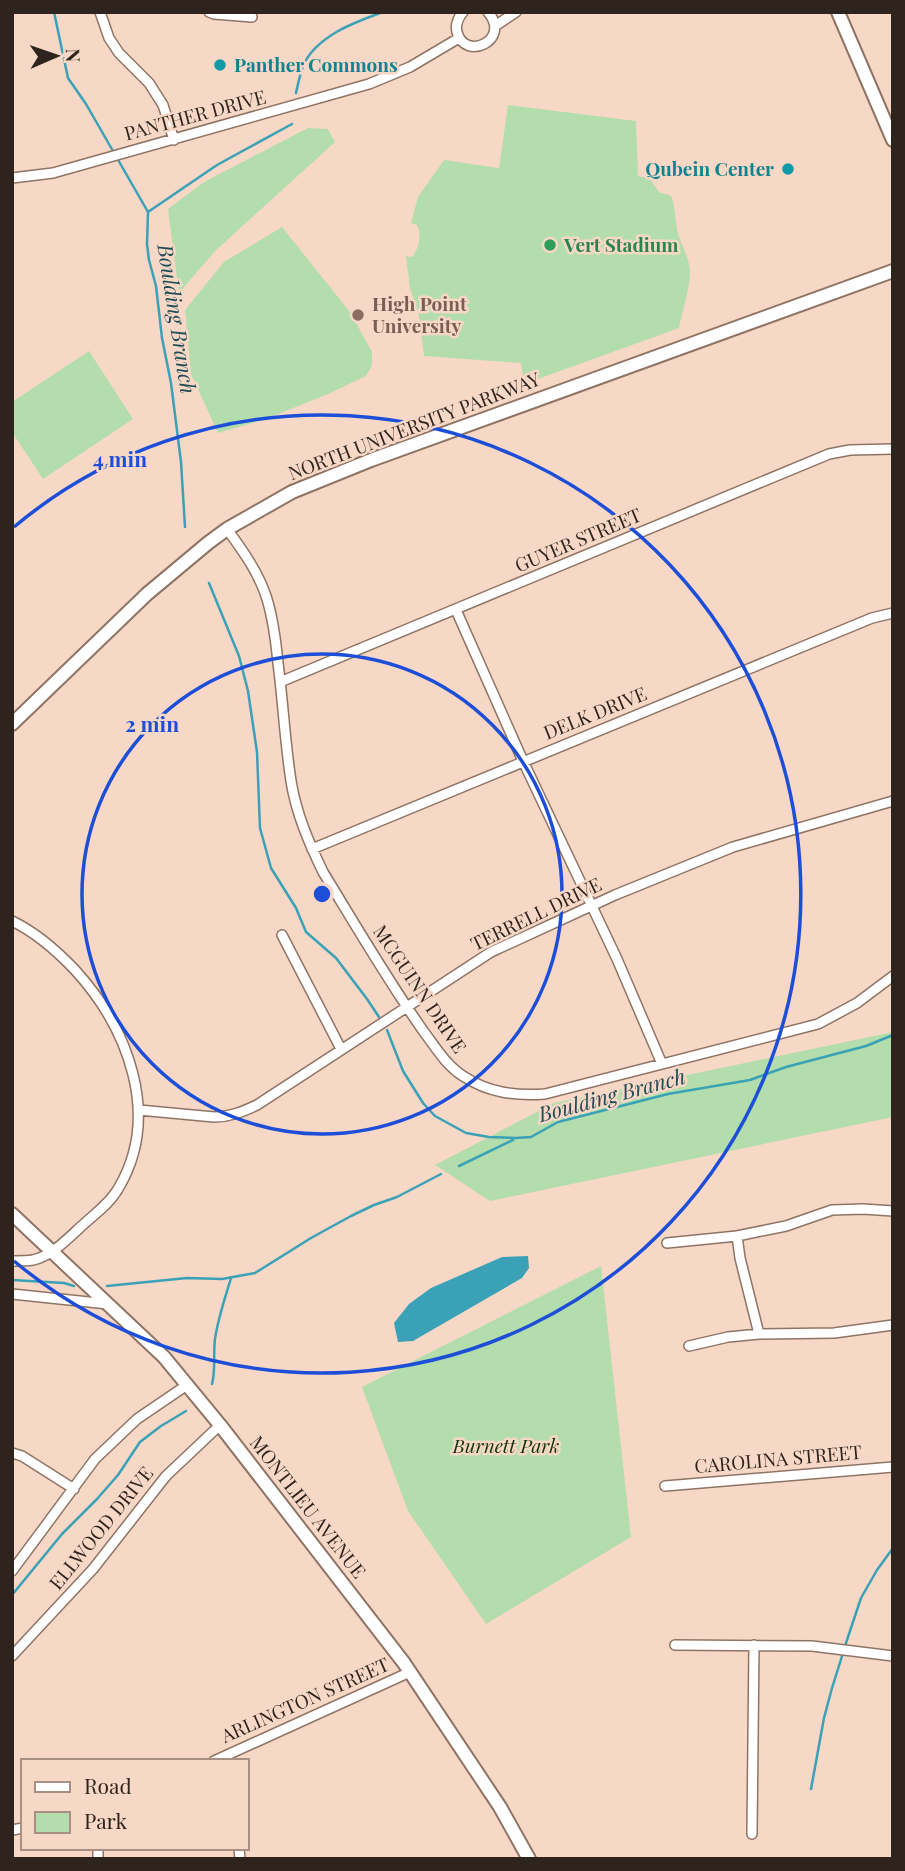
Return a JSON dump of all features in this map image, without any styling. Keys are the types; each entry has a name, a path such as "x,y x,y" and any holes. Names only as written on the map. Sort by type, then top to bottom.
{"main road":[{"path":"838,12 893,140"},
{"name":"NORTH UNIVERSITY PARKWAY","path":"12,724 147,594 228,529 292,492 371,460 893,271"},
{"name":"MONTLIEU AVENUE","path":"12,1214 164,1357 220,1425 410,1672 500,1807 529,1859"}],"street":[{"path":"100,12 109,38 119,53 149,83 163,105 174,140"},
{"path":"209,12 252,17"},
{"path":"463,12 456,25 459,38 469,46 482,46 492,38 494,19 488,12"},
{"path":"495,26 516,12"},
{"name":"PANTHER DRIVE","path":"12,178 39,176 95,162 369,84 410,67 459,38"},
{"name":"GUYER STREET","path":"280,682 829,454 850,450 893,449"},
{"name":"MCGUINN DRIVE","path":"228,529 248,557 268,600 291,781 312,849 323,872 406,1006 448,1065 475,1083 501,1093 521,1096 545,1094 818,1024 857,1003 893,976"},
{"path":"456,610 523,761 617,959 662,1064"},
{"name":"DELK DRIVE","path":"312,849 872,618 893,613"},
{"name":"TERRELL DRIVE","path":"139,1110 214,1117 240,1113 257,1105 491,952 591,906 733,847 893,801"},
{"path":"12,921 39,937 60,954 103,1004 128,1056 139,1110 138,1131 127,1172 109,1202 51,1252 33,1260 12,1261"},
{"path":"282,935 341,1049"},
{"path":"667,1243 737,1236 786,1226 832,1210 893,1211"},
{"path":"737,1236 740,1258 760,1334"},
{"path":"12,1294 109,1304"},
{"path":"689,1346 729,1337 834,1333 893,1325"},
{"path":"12,1570 96,1459 137,1419 187,1385"},
{"name":"ELLWOOD DRIVE","path":"12,1656 93,1569 166,1476 220,1425"},
{"path":"12,1453 22,1456 74,1489"},
{"name":"CAROLINA STREET","path":"666,1486 893,1467"},
{"path":"674,1645 813,1646 893,1656"},
{"path":"752,1834 754,1645"},
{"name":"ARLINGTON STREET","path":"230,1757 410,1672"}],"green space":[{"name":"Vert Stadium","path":"508,105 636,121 638,176 650,179 659,192 671,196 678,234 689,262 689,285 679,328 524,384 521,363 424,356 419,316 410,288 406,256 412,257 419,242 417,225 411,223 418,197 444,160 499,168"},
{"path":"308,128 328,129 335,142 215,251 179,293 168,209 204,182"},
{"path":"282,227 350,312 372,352 372,365 366,376 328,394 266,419 218,433 191,374 185,310 224,262"},
{"path":"89,351 133,419 43,479 12,432 12,402"},
{"path":"893,1032 893,1117 490,1201 435,1165 554,1103"},
{"name":"Burnett Park","path":"601,1266 631,1537 486,1624 408,1511 362,1387"}],"water":[{"path":"528,1256 529,1268 522,1278 413,1341 398,1342 394,1323 409,1304 431,1288 502,1257"}],"waterway":[{"name":"Boulding Branch","path":"54,12 68,78 86,104 148,212 147,244 171,383 181,462 185,527"},
{"path":"296,93 303,66 317,46 337,32 383,12"},
{"path":"148,212 217,165 292,124"},
{"name":"Boulding Branch","path":"209,583 239,656 248,691 257,752 260,828 271,868 296,908 306,932 336,958 379,1017"},
{"name":"Boulding Branch","path":"387,1030 403,1071 423,1103 435,1116 466,1133 516,1138 531,1137 558,1122 668,1094 750,1080 786,1067 866,1046 893,1035"},
{"path":"459,1166 513,1140"},
{"path":"107,1286 187,1278 222,1279 255,1273 351,1216 397,1197 441,1174"},
{"path":"212,1384 216,1331 231,1278"},
{"path":"12,1280 74,1286"},
{"path":"12,1595 62,1534 118,1475 140,1442 186,1411"},
{"path":"845,1646 861,1598 893,1548"},
{"path":"811,1789 824,1718 843,1653"}],"place":[{"name":"Panther Commons","path":"220,65"},
{"name":"Qubein Center","path":"788,169"},
{"name":"Vert Stadium","path":"550,245"},
{"name":"High Point University","path":"358,315"}]}
